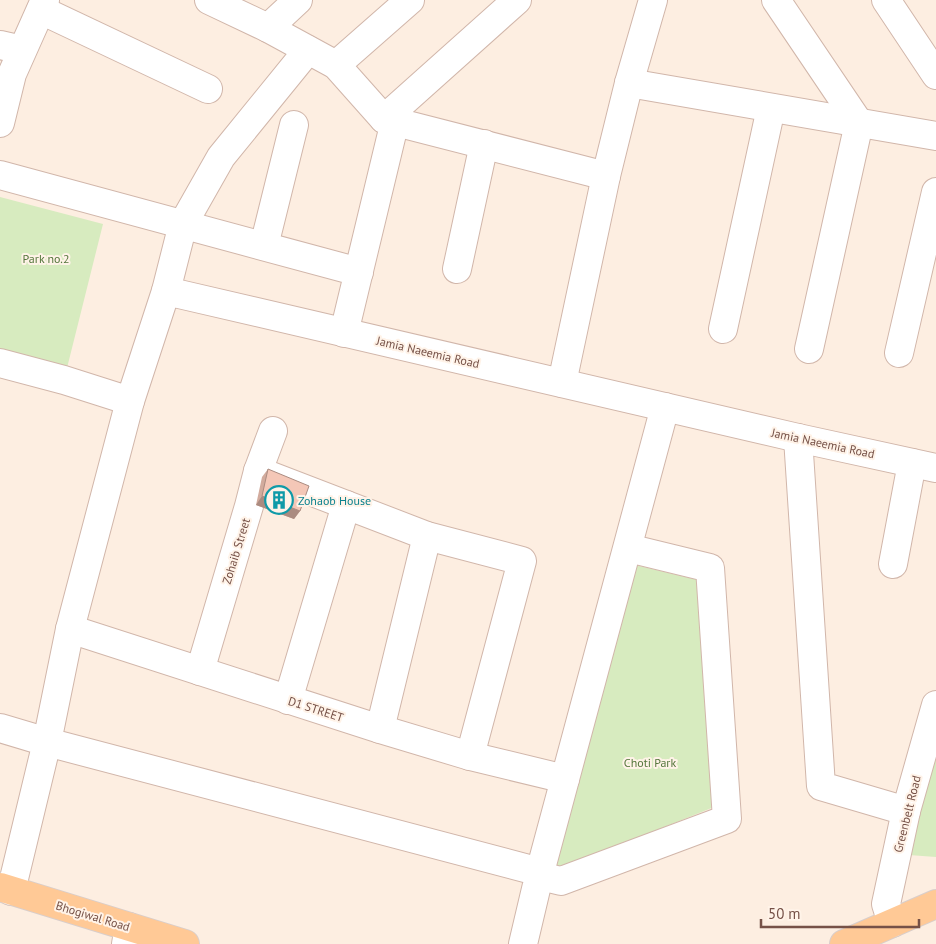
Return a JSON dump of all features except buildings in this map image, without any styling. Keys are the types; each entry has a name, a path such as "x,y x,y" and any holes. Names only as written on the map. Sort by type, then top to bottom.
{"main road":[{"name":"Bhogiwal Road","path":"6,889 128,935 185,944"},
{"path":"844,944 890,931 936,904"}],"street":[{"path":"210,0 268,28 336,65 390,120 606,176"},
{"path":"268,28 298,0"},
{"path":"336,65 410,0"},
{"path":"344,333 359,272 390,120 517,0"},
{"path":"562,383 606,176 629,83 653,0"},
{"path":"776,0 859,123 809,349"},
{"path":"886,0 936,75"},
{"path":"0,123 12,74 11,48 43,5 208,89"},
{"path":"6,889 47,742 70,629 130,401 166,291 183,224 221,158 308,50"},
{"path":"629,83 936,136"},
{"path":"724,328 771,108"},
{"path":"264,246 294,125"},
{"path":"457,269 484,144"},
{"path":"0,175 359,272"},
{"path":"899,353 928,259 936,192"},
{"name":"Jamia Naeemia Road","path":"166,291 798,438 924,465"},
{"path":"0,363 64,380 130,401"},
{"path":"523,944 565,779 665,407"},
{"name":"Zohaib Street","path":"200,671 258,471 272,431"},
{"path":"798,438 821,786 906,811"},
{"path":"893,564 924,465"},
{"path":"258,471 427,536 522,561 470,756"},
{"path":"288,700 346,505"},
{"path":"380,730 427,536"},
{"path":"0,728 561,881 727,819 710,568 628,548"},
{"name":"D1 STREET","path":"70,629 380,730 470,756 565,779"},
{"name":"Greenbelt Road","path":"890,931 886,904 906,811 936,705"}],"green space":[{"name":"Park no.2","path":"0,197 103,224 64,380 0,363"},
{"name":"Choti Park","path":"635,565 698,580 719,805 555,871"},
{"path":"936,748 936,857 909,855"}],"place":[{"name":"Zohaob House","path":"279,500"}]}
